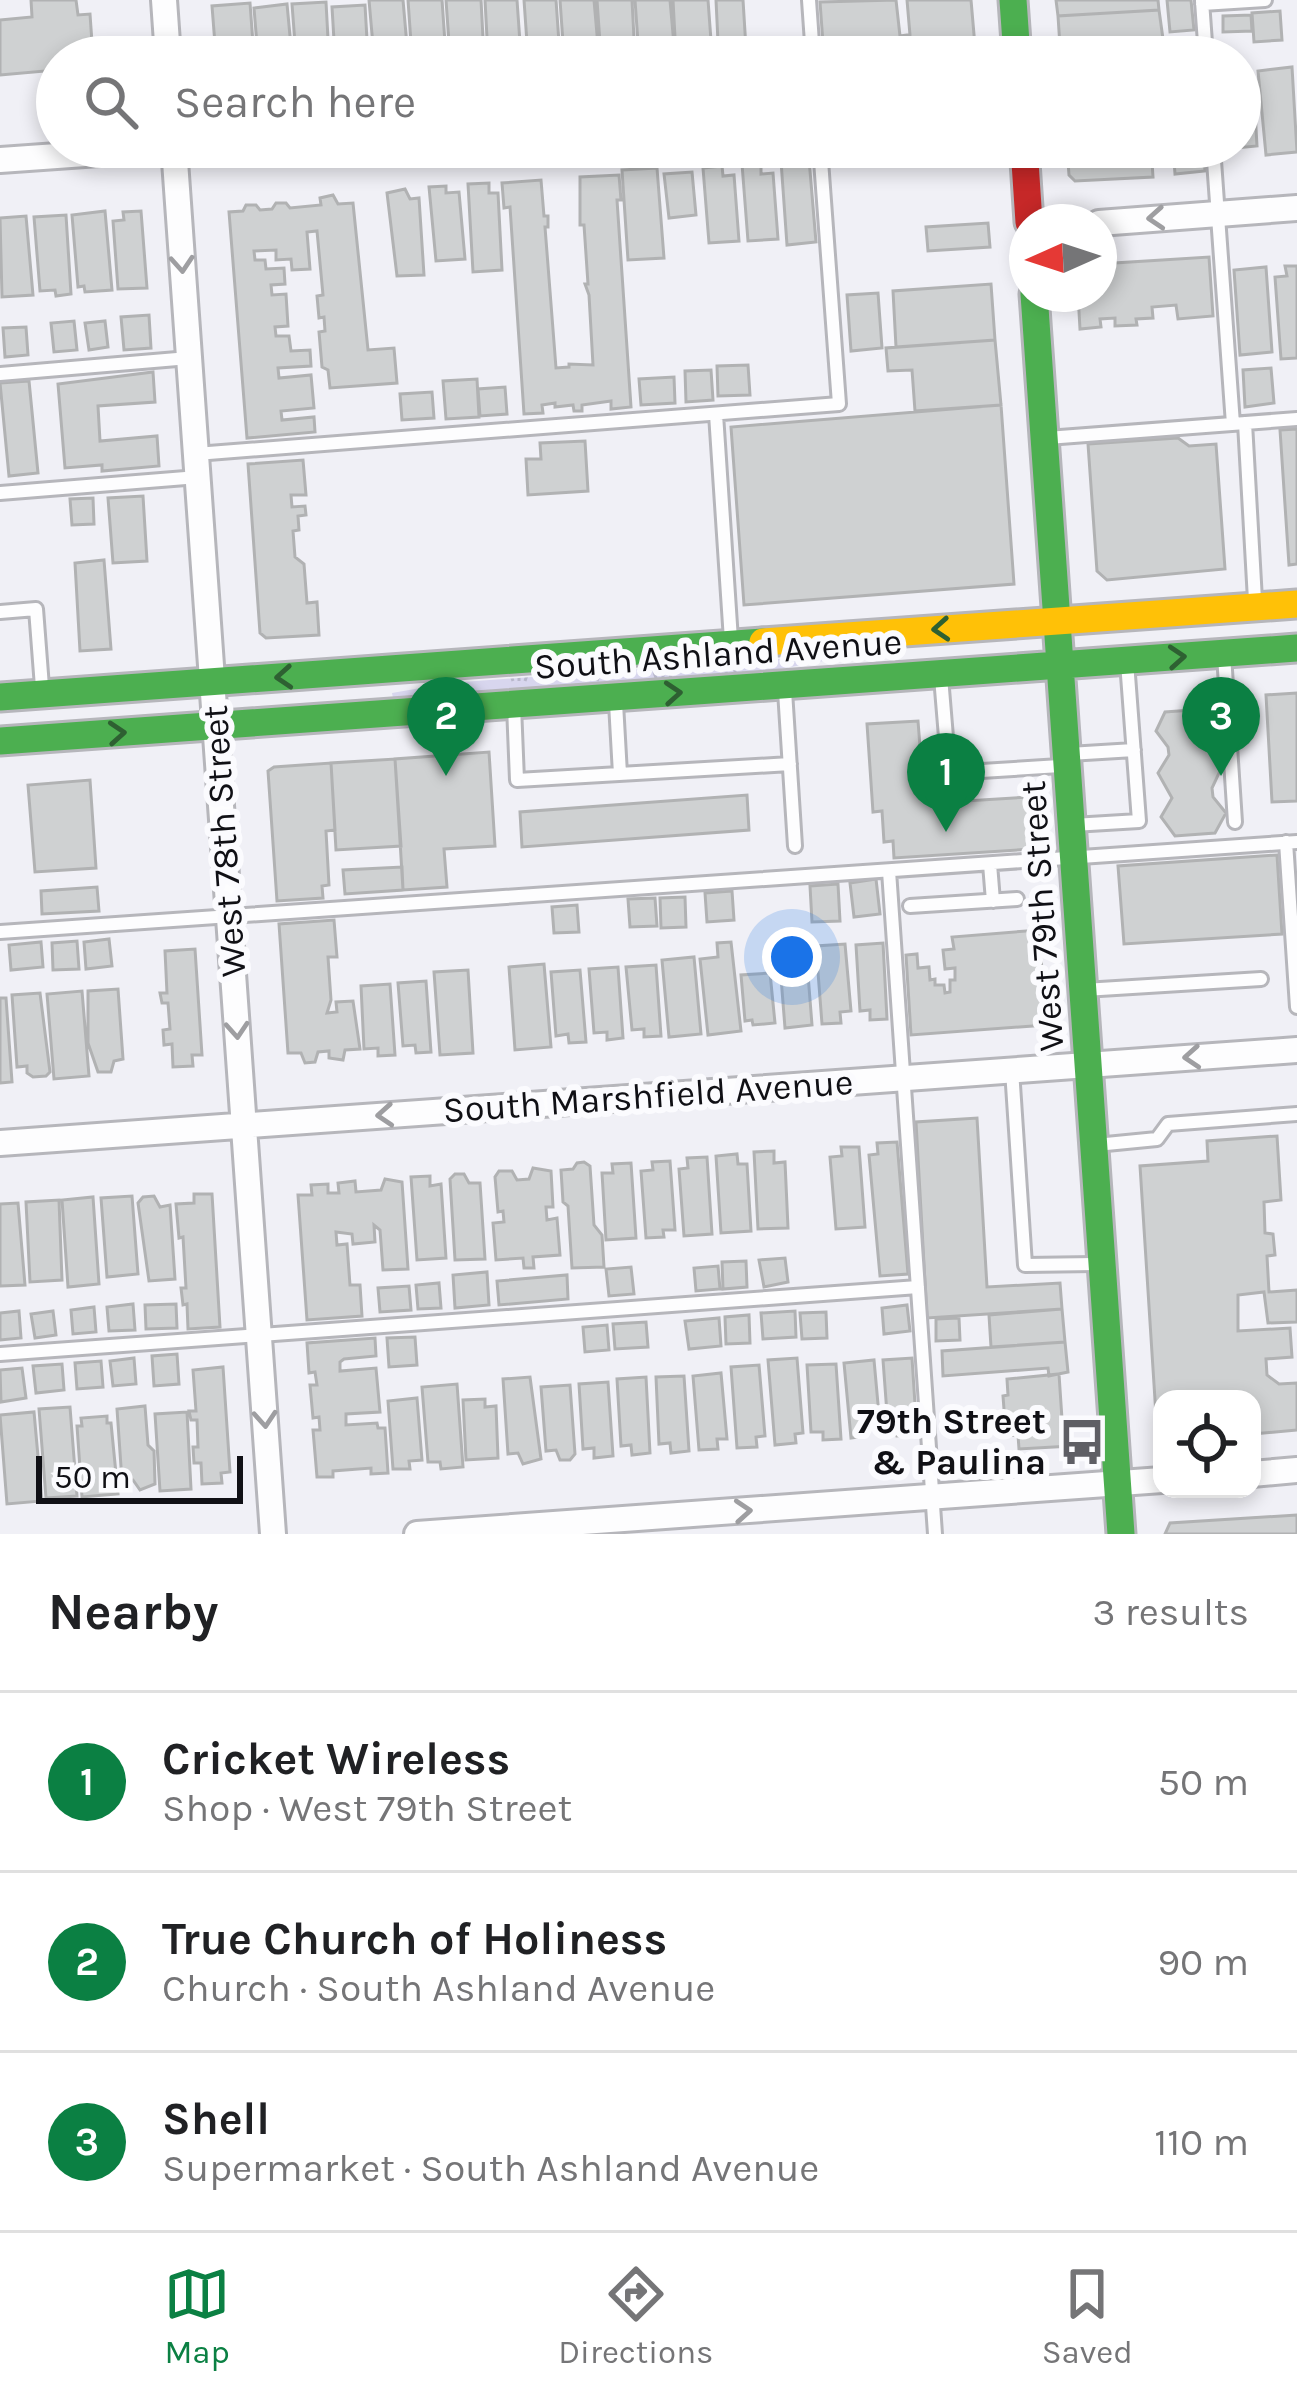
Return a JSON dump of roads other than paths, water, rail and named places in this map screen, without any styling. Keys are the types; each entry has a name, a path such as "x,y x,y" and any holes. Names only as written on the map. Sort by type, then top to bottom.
{"main road":[{"path":"1013,0 1016,36"},
{"path":"1025,168 1028,204"},
{"name":"West 79th Street","path":"1035,312 1120,1534"},
{"name":"South Ashland Avenue","path":"0,697 1297,604"},
{"name":"South Ashland Avenue","path":"0,741 1297,649"}],"street":[{"path":"164,0 167,36"},
{"path":"0,160 36,157"},
{"name":"West 78th Street","path":"175,168 273,1534"},
{"path":"1117,221 1297,208"},
{"name":"South Marshfield Avenue","path":"0,1143 1297,1050"},
{"path":"1261,1473 1297,1470"},
{"path":"417,1534 1153,1481"}],"lane":[{"path":"809,0 812,36"},
{"path":"1204,36 1202,2 1265,0"},
{"path":"0,493 197,465 839,404 822,168"},
{"path":"1214,168 1256,607"},
{"path":"0,374 189,358"},
{"path":"716,414 731,644"},
{"path":"1045,438 1297,419"},
{"path":"0,612 36,609 43,694"},
{"path":"1223,654 1234,822"},
{"path":"1072,826 1139,821 1126,661"},
{"path":"940,674 949,773 1134,750"},
{"path":"784,686 795,845"},
{"path":"616,698 620,774"},
{"path":"514,705 517,780 790,764"},
{"path":"0,932 1291,842 1297,1007"},
{"path":"990,865 993,901"},
{"path":"889,871 934,1534"},
{"path":"910,906 1017,899"},
{"path":"1083,990 1261,979"},
{"path":"1012,1070 1025,1265 1102,1264"},
{"path":"1094,1146 1157,1139 1168,1124 1297,1114"},
{"path":"0,1354 917,1287"}],"place":[{"name":"True Church of Holiness","path":"446,776"},
{"name":"Shell","path":"1221,776"},
{"name":"Cricket Wireless","path":"946,832"},
{"name":"79th Street & Paulina","path":"1082,1442"}]}
